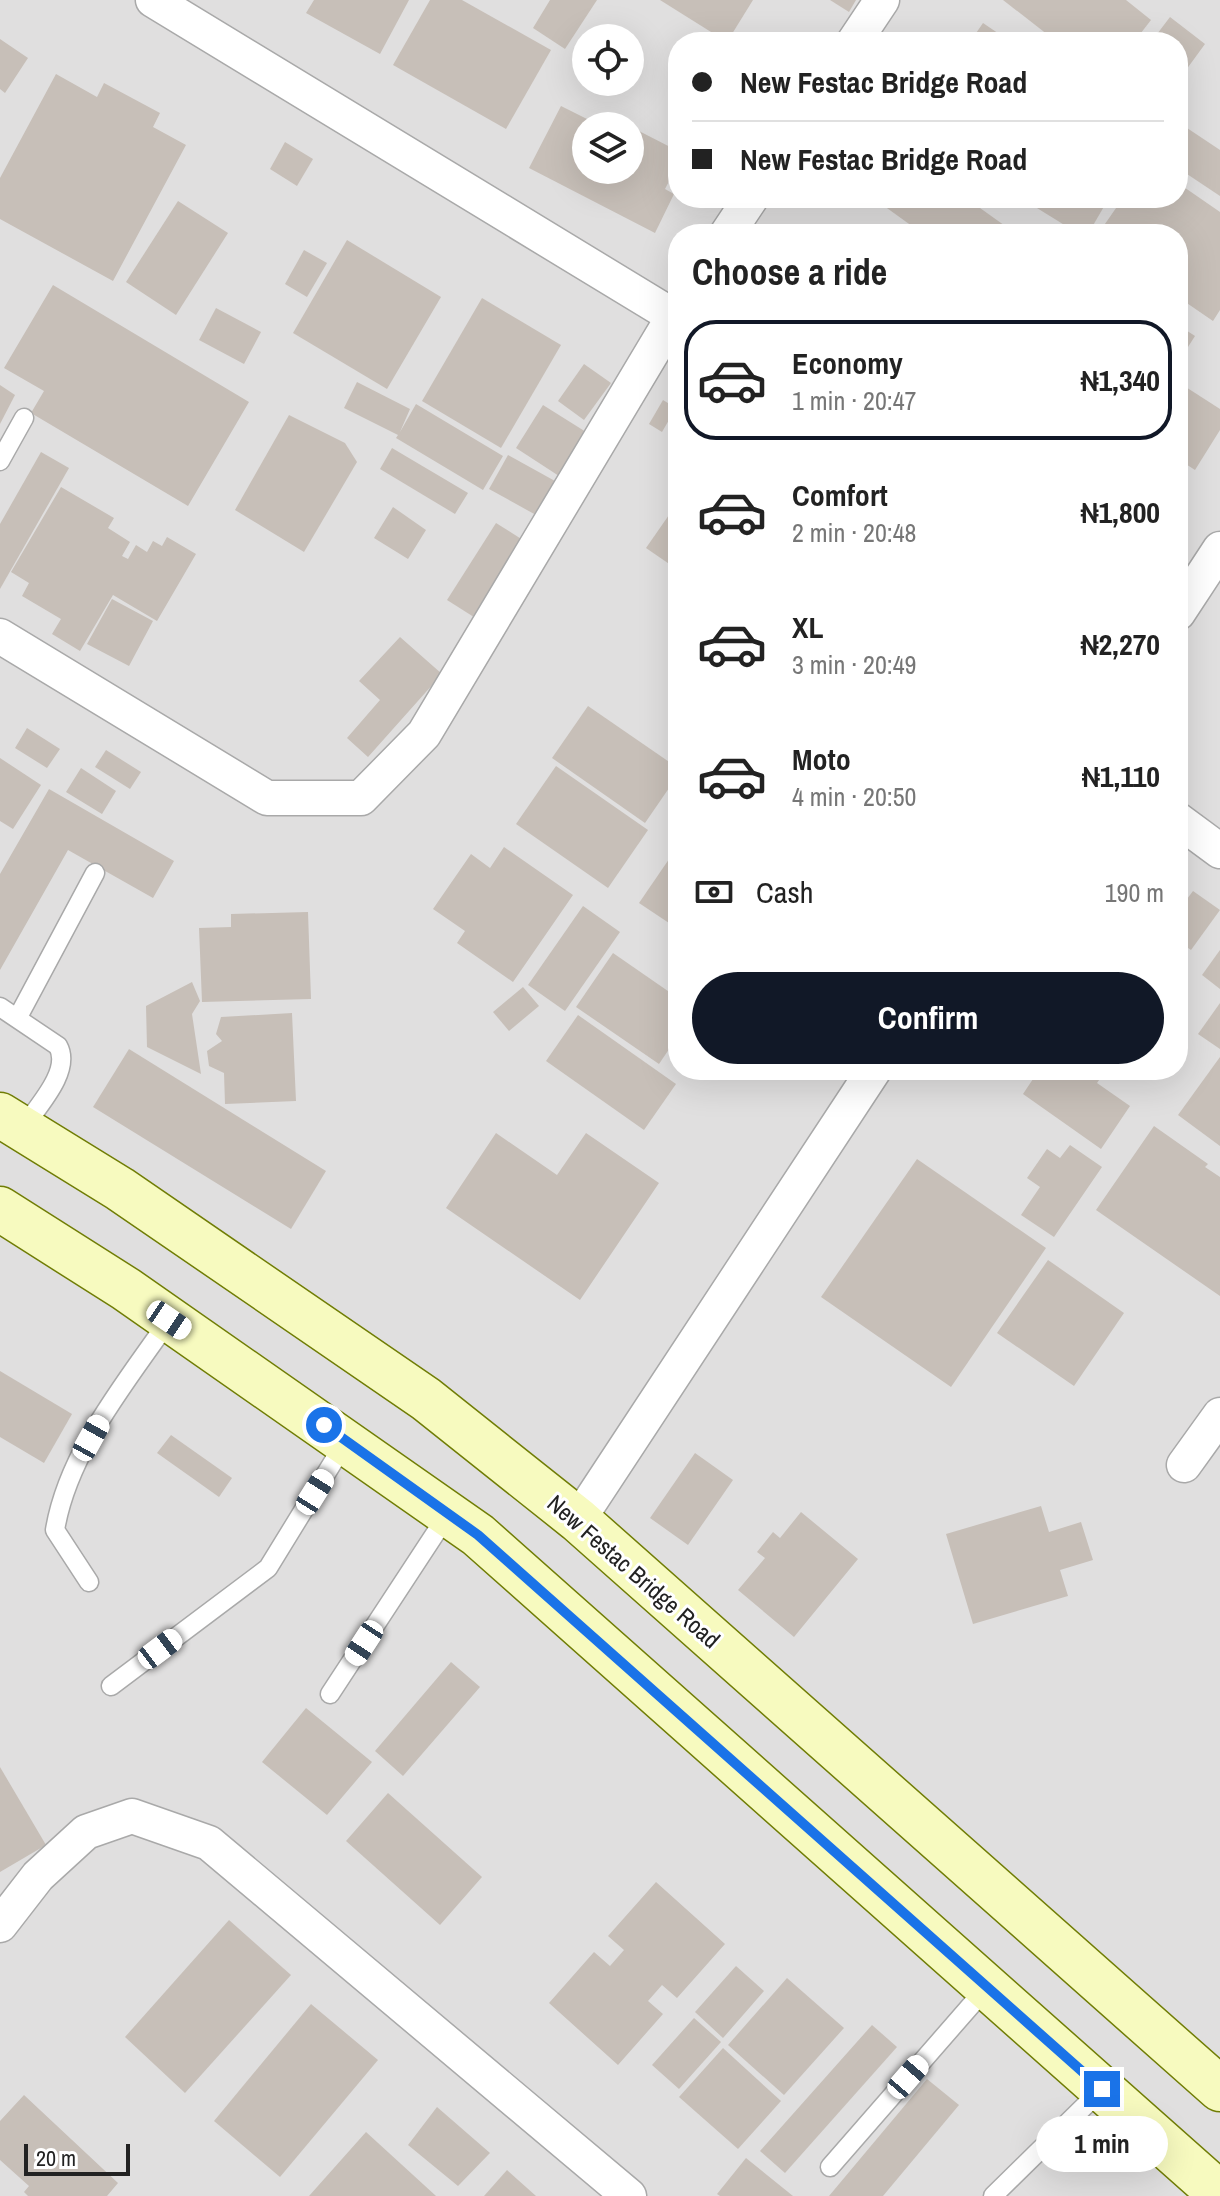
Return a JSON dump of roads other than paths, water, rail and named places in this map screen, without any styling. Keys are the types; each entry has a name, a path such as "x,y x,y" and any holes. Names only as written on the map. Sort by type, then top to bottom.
{"main road":[{"name":"New Festac Bridge Road","path":"11,1122 120,1189 426,1399 578,1520 1220,2089"},
{"path":"0,1209 169,1320 478,1535 1220,2194"}],"street":[{"path":"153,0 668,307"},
{"path":"861,32 882,0"},
{"path":"0,636 267,798 361,798 424,734 668,325"},
{"path":"1188,598 1220,549"},
{"path":"1188,827 1220,851"},
{"path":"578,1520 867,1080"},
{"path":"1184,1465 1220,1415"},
{"path":"0,1925 38,1876 86,1832 132,1816 209,1843 629,2196"}],"lane":[{"path":"0,461 24,418"},
{"path":"18,1017 95,873"},
{"path":"0,1007 58,1046 63,1062 11,1122"},
{"path":"89,1582 55,1530 61,1494 107,1410 169,1320"},
{"path":"111,1686 268,1568 346,1441"},
{"path":"330,1694 448,1514"},
{"path":"830,2167 987,1987"},
{"path":"993,2196 1102,2089"}]}
